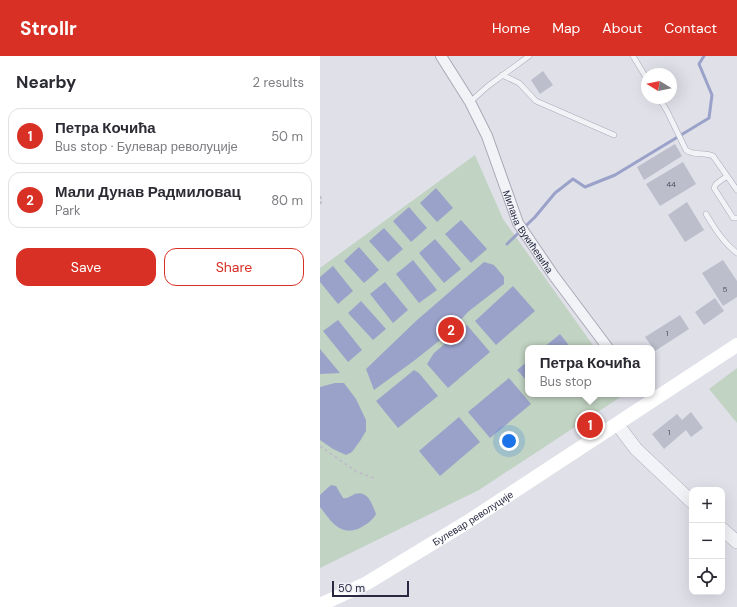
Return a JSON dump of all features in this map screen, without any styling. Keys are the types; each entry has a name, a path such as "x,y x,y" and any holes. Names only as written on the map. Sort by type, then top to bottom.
{"main road":[{"name":"Булевар револуције","path":"655,395 737,345"},
{"name":"Булевар револуције","path":"320,606 367,583 429,546 619,423 651,397"}],"street":[{"name":"Милана Вукићевића","path":"441,56 470,102 487,136 523,229 554,276 606,345"},
{"path":"619,423 636,449 689,499"},
{"path":"725,532 737,542"}],"lane":[{"path":"470,102 502,75 529,56"},
{"path":"633,56 641,69"},
{"path":"502,75 519,83 536,101 614,135"},
{"path":"663,104 686,150 690,153 708,154 713,156 737,190"},
{"path":"727,176 716,184 714,188 733,218 737,218"},
{"path":"706,214 716,232 737,253"}],"path":[{"path":"320,196 322,201 320,204"},
{"path":"320,446 357,472 374,478"}],"green space":[{"path":"475,155 503,219 593,345 525,345 525,397 620,397 479,490 320,568 320,268"},
{"path":"737,368 737,423 709,389"}],"water":[{"path":"436,188 453,208 437,222 420,203"},
{"path":"409,207 427,228 411,242 393,221"},
{"path":"461,220 487,249 471,263 445,234"},
{"path":"384,228 403,249 388,262 369,241"},
{"path":"435,239 461,269 444,283 419,253"},
{"path":"359,247 379,270 364,283 344,261"},
{"path":"413,260 437,290 419,303 396,274"},
{"path":"484,262 494,265 504,277 504,284 469,311 444,337 374,390 366,369 416,321"},
{"path":"333,266 353,291 338,304 320,282 320,277"},
{"path":"385,282 408,310 393,323 370,294"},
{"path":"513,286 535,311 496,345 475,321"},
{"path":"361,301 386,329 373,340 348,313"},
{"path":"338,320 362,350 348,362 323,331"},
{"path":"467,325 490,352 448,388 427,364 434,353"},
{"path":"560,334 569,345 547,345"},
{"path":"320,349 340,373 320,374"},
{"path":"525,363 525,379 517,370"},
{"path":"414,370 419,373 438,396 398,428 376,401"},
{"path":"509,378 531,404 490,438 468,412"},
{"path":"335,383 344,383 356,399 366,420 366,431 352,452 346,455 333,449 320,440 320,387"},
{"path":"459,417 480,442 440,476 419,451"},
{"path":"331,485 336,486 343,498 348,498 359,493 363,494 371,502 376,514 371,520 360,528 353,530 341,529 332,522 320,507 320,495"}],"building":[{"path":"543,71 553,85 540,94 531,80"},
{"path":"675,144 682,156 644,180 637,167"},
{"path":"683,162 696,184 660,206 646,184"},
{"path":"687,202 704,230 685,242 668,215"},
{"path":"723,260 737,281 737,297 723,306 702,273"},
{"path":"715,298 724,311 704,325 695,312"},
{"path":"680,315 689,329 655,351 655,345 651,345 645,337"},
{"path":"691,412 703,428 691,437 686,430 664,449 652,434 677,414 682,420"}],"waterway":[{"path":"507,244 535,217 555,193 573,179 585,187 615,175 709,118 712,95 699,64 704,56"}],"place":[{"name":"Мали Дунав Радмиловац","path":"451,330"},
{"name":"Петра Кочића","path":"590,425"}]}
